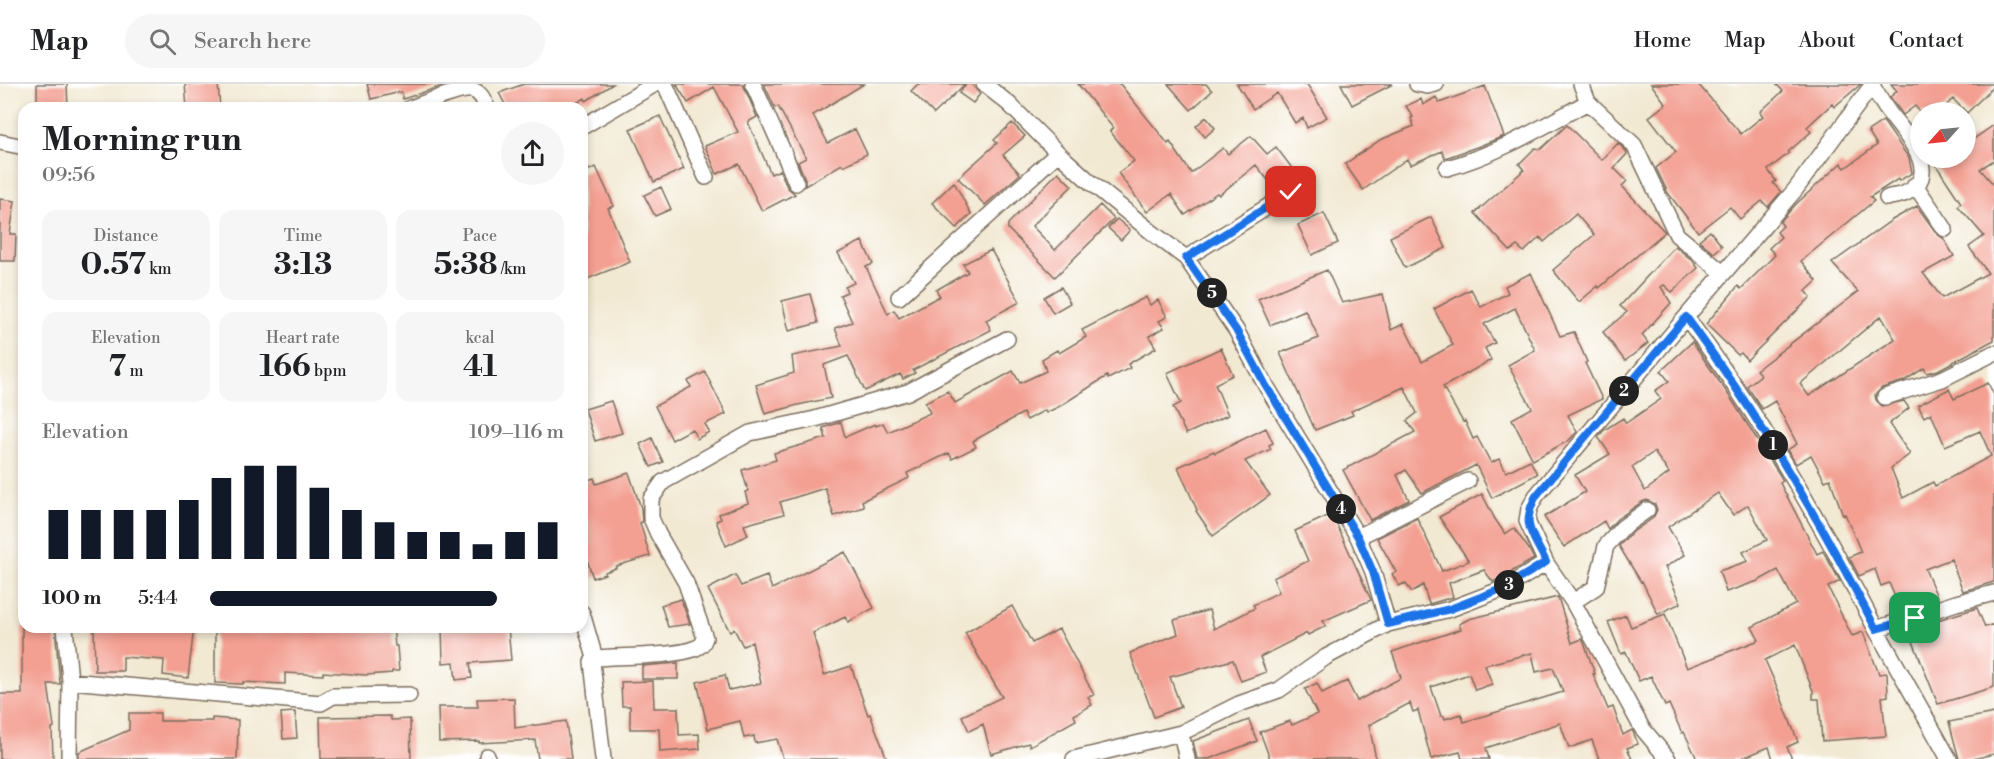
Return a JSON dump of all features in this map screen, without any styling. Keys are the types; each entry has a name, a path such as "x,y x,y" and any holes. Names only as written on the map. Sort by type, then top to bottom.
{"street":[{"path":"588,123 655,84"},
{"path":"665,84 706,177"},
{"path":"753,84 796,183"},
{"path":"984,84 1009,104 1058,153 1186,258 1236,330 1265,384 1358,537 1373,572 1388,624"},
{"path":"1417,84 1427,86 1436,84"},
{"path":"1581,84 1588,102 1634,145 1677,235 1723,273"},
{"path":"1668,759 1642,728 1573,602 1546,562 1527,521 1529,509 1536,496 1795,190 1872,85 1887,111 1910,140 1923,165 1921,176 1915,185 1906,193 1887,198"},
{"path":"428,102 472,90 481,96 484,102"},
{"path":"1447,168 1473,161 1502,148 1588,102"},
{"path":"0,142 18,146"},
{"path":"899,297 1058,153"},
{"path":"1915,185 1944,229"},
{"path":"1186,258 1291,192"},
{"path":"1686,317 1744,397 1842,564 1949,759"},
{"path":"603,759 592,662 596,658 694,650 703,645 705,638 686,583 651,518 651,499 663,482 750,433 825,416 908,392 1006,339"},
{"path":"1885,397 1942,379 1992,357"},
{"path":"1358,537 1468,481"},
{"path":"1573,602 1596,587 1606,546 1623,526 1647,510"},
{"path":"1074,759 1181,733 1239,704 1280,690 1326,657 1388,624 1450,609 1504,588 1546,562"},
{"path":"1876,629 1994,593"},
{"path":"588,632 596,658"},
{"path":"66,633 70,681 69,759"},
{"path":"70,681 321,704 333,696 409,695"},
{"path":"1181,733 1187,759"}],"building":[{"path":"37,84 67,84 68,102 37,102"},
{"path":"185,84 218,84 220,102 186,102"},
{"path":"367,84 442,84 442,86 403,99 401,92 371,99"},
{"path":"524,84 613,84 586,101 585,98 578,102 504,102 499,93"},
{"path":"676,84 743,84 757,117 748,122 771,174 780,170 787,187 795,194 762,211 739,164 717,174 705,146 738,132 714,87 688,103"},
{"path":"764,84 864,84 813,115 828,143 855,129 867,154 843,166 842,164 805,186 805,179 798,162 806,158 778,106 775,108"},
{"path":"918,84 965,84 934,114 911,91"},
{"path":"966,84 971,84 980,94 973,103 959,93"},
{"path":"1078,84 1120,84 1168,144 1170,142 1191,173 1223,148 1228,154 1251,136 1267,154 1276,147 1292,168 1271,184 1256,165 1219,195 1217,193 1185,215 1171,194 1147,212 1118,173 1134,161 1110,131 1113,128"},
{"path":"1168,84 1206,84 1212,91 1191,110"},
{"path":"1237,84 1307,84 1327,117 1307,128 1303,118 1295,123 1277,93 1253,109"},
{"path":"1341,84 1393,84 1352,105"},
{"path":"1651,84 1698,84 1741,134 1763,116 1760,112 1783,91 1776,84 1861,84 1834,107 1832,104 1807,127 1811,132 1768,170 1776,181 1773,183 1781,192 1768,207 1762,201 1740,219 1730,207 1698,232 1668,193 1656,168 1676,152 1649,117 1666,104"},
{"path":"1891,84 1994,84 1976,104 1976,102 1956,102 1953,99 1950,102 1910,102 1910,110 1903,115 1890,97 1897,91"},
{"path":"1485,86 1504,136 1445,158 1442,151 1410,165 1407,159 1363,190 1345,164 1380,140 1414,126 1411,118 1413,117 1406,106 1421,99 1423,105 1436,97 1439,103"},
{"path":"660,116 684,169 654,182 630,129"},
{"path":"1206,117 1215,128 1205,137 1196,126"},
{"path":"1883,121 1909,158 1912,173 1870,197 1874,201 1801,261 1817,281 1806,291 1811,297 1747,360 1741,353 1738,355 1706,324 1738,286 1741,289 1775,255 1769,248 1781,237 1777,232 1783,226 1780,222 1796,204 1841,163 1845,168 1877,145 1868,131"},
{"path":"1012,123 1025,136 1003,155 1020,174 985,205 958,178 997,143 994,140"},
{"path":"1567,125 1602,160 1618,143 1626,151 1627,154 1614,168 1627,181 1622,186 1665,232 1579,302 1553,270 1594,235 1576,214 1544,242 1540,237 1524,252 1517,246 1510,251 1475,213 1524,170 1519,164 1535,148 1541,149"},
{"path":"1994,125 1994,160 1980,169 1994,185 1994,340 1938,370 1927,373 1924,368 1904,381 1882,388 1875,395 1876,400 1882,406 1904,401 1909,408 1889,424 1910,454 1891,468 1903,498 1933,482 1935,486 1991,456 1980,431 1945,446 1931,413 1924,417 1918,405 1949,389 1954,399 1988,383 1994,395 1994,582 1963,591 1951,559 1925,569 1938,599 1901,611 1889,583 1881,586 1875,569 1859,576 1849,557 1861,552 1845,514 1843,515 1830,479 1825,481 1811,455 1796,464 1787,450 1797,444 1775,401 1762,409 1747,386 1761,375 1756,370 1858,292 1832,263 1892,220 1917,206 1937,234 1944,239 1954,256 1923,273 1942,298 1988,273 1969,247 1984,236 1958,206 1961,203 1938,168 1976,168 1976,137","holes":["1881,316 1895,339 1809,396 1800,384"]},
{"path":"596,167 614,206 608,208 630,262 588,279 588,170"},
{"path":"1058,172 1072,186 1032,226 1055,250 1100,205 1114,219 1055,277 1008,229 1008,224"},
{"path":"954,182 971,214 957,228 932,203"},
{"path":"661,187 671,209 655,216 644,195"},
{"path":"0,199 15,201 10,234 16,234 15,261 0,261"},
{"path":"1324,213 1338,243 1312,255 1298,225"},
{"path":"1431,217 1446,248 1405,268 1390,237"},
{"path":"1117,219 1130,230 1121,240 1108,228"},
{"path":"1710,231 1722,246 1714,253 1699,240"},
{"path":"862,241 873,264 866,267 888,314 894,310 899,318 940,296 936,290 968,272 963,264 991,250 1020,302 986,320 991,330 913,370 915,373 903,379 900,374 865,391 848,356 824,365 831,398 765,414 756,385 794,373 792,356 842,346 835,328 852,322 840,295 847,292 845,287 854,283 838,253"},
{"path":"1675,246 1698,268 1672,292 1664,285 1661,287 1671,303 1642,335 1648,343 1625,361 1603,332 1627,312 1620,306"},
{"path":"1327,270 1342,303 1383,294 1391,330 1403,324 1422,362 1453,345 1434,309 1471,289 1481,307 1508,293 1505,286 1531,273 1560,336 1574,332 1587,362 1585,363 1602,399 1568,415 1577,432 1568,441 1533,460 1512,419 1532,408 1508,365 1535,350 1515,308 1484,324 1495,343 1485,348 1491,360 1443,387 1463,422 1465,421 1473,439 1477,437 1491,463 1499,459 1506,472 1530,460 1537,474 1492,498 1476,465 1422,493 1406,470 1397,475 1409,500 1370,520 1343,470 1415,432 1407,421 1417,413 1404,387 1351,411 1353,415 1315,430 1280,353 1319,338 1305,310 1270,325 1258,299"},
{"path":"1061,287 1070,303 1053,313 1044,297"},
{"path":"810,294 818,323 789,331 782,301"},
{"path":"1146,297 1150,305 1158,300 1167,317 1159,321 1164,328 1149,336 1156,348 1128,364 1130,368 1108,379 1107,376 1046,413 1045,410 1027,420 1023,413 973,441 976,447 952,459 949,453 907,473 909,478 862,501 864,507 834,516 825,488 780,502 784,514 744,525 748,535 726,546 716,521 721,519 719,514 748,503 745,492 748,491 742,470 776,460 774,453 826,438 823,428 841,422 845,437 875,424 876,426 883,423 888,432 930,413 925,402 948,391 955,403 1013,371 1020,383 1046,371 1042,359 1057,350 1059,353 1086,337 1082,330"},
{"path":"1692,342 1779,474 1783,481 1780,483 1817,554 1823,551 1840,581 1828,587 1852,636 1863,632 1879,674 1887,673 1888,696 1882,697 1886,736 1822,741 1819,699 1813,699 1813,691 1795,645 1765,660 1798,742 1787,747 1792,759 1773,759 1769,747 1740,759 1697,759 1669,704 1665,706 1651,676 1639,681 1626,652 1621,654 1608,622 1626,615 1631,627 1665,614 1687,668 1759,640 1752,627 1796,604 1778,570 1758,581 1726,592 1719,571 1748,561 1743,552 1767,540 1748,505 1733,515 1718,493 1668,527 1685,555 1665,567 1681,603 1658,614 1642,581 1619,546 1630,534 1653,518 1657,510 1655,504 1647,500 1642,502 1617,519 1608,529 1604,521 1564,547 1544,517 1585,492 1575,475 1610,454 1598,437 1604,430 1623,418 1626,423 1661,399 1655,391 1669,381 1661,371","holes":["1654,452 1669,473 1645,491 1632,467"]},
{"path":"1221,348 1233,375 1215,384 1228,415 1186,434 1173,407 1181,403 1167,373"},
{"path":"705,372 726,414 705,424 709,432 697,439 692,429 672,440 655,406 691,387 688,381"},
{"path":"611,401 622,433 595,441 588,419 588,408"},
{"path":"1266,428 1273,443 1269,445 1271,449 1245,461 1270,495 1213,536 1196,511 1178,467 1214,451 1215,453"},
{"path":"652,438 663,462 651,467 640,444"},
{"path":"629,473 641,508 642,522 640,523 650,556 616,566 605,574 593,578 588,563 588,480 594,478 596,484"},
{"path":"1482,494 1505,534 1514,528 1534,559 1493,582 1484,570 1449,583 1453,597 1429,604 1423,585 1412,592 1405,583 1399,586 1392,574 1396,572 1377,538 1417,518 1442,571 1469,561 1439,517"},
{"path":"1332,514 1371,600 1323,621 1326,626 1260,657 1266,672 1241,681 1233,660 1170,677 1181,707 1154,717 1130,653 1178,634 1174,620 1209,610 1214,629 1255,608 1253,605 1279,592 1273,578 1308,561 1295,531"},
{"path":"845,552 874,608 848,622 845,617 813,633 824,675 851,666 868,715 870,714 887,759 783,759 777,739 755,743 754,736 744,738 740,721 708,729 697,682 725,675 729,690 761,683 752,642 743,646 734,629 730,632 708,589 735,575 741,586 767,576 772,589"},
{"path":"1558,597 1572,643 1582,639 1595,674 1593,674 1608,709 1613,707 1623,735 1632,730 1634,734 1638,744 1627,748 1632,759 1599,759 1592,740 1569,748 1560,723 1486,748 1489,759 1462,759 1460,752 1431,759 1418,710 1413,712 1410,703 1369,725 1376,759 1270,759 1260,732 1290,721 1292,725 1317,714 1305,689 1317,683 1322,693 1347,681 1357,701 1401,678 1392,652 1461,629 1459,624 1469,619","holes":["1532,653 1536,672 1553,668 1563,692 1464,722 1461,714 1445,719 1441,716 1431,687 1469,674 1475,690 1492,684 1485,665"]},
{"path":"681,599 690,624 668,627 661,605"},
{"path":"1012,606 1032,643 1059,629 1094,695 1088,697 1092,705 1074,715 1076,720 1030,746 1029,743 991,754 983,724 969,731 962,716 1002,697 965,633"},
{"path":"1977,608 1985,627 1994,624 1994,687 1938,704 1908,629"},
{"path":"22,633 56,633 60,684 48,684 54,727 52,728 53,759 0,759 0,694 22,694"},
{"path":"94,633 193,633 188,678 163,675 164,660 123,657 123,671 95,671"},
{"path":"215,633 394,633 395,646 397,646 399,671 392,671 392,673 366,675 323,672 323,675 285,673 285,684 215,683"},
{"path":"442,633 509,633 511,660 470,663 472,678 456,680 454,662 443,663"},
{"path":"678,663 678,679 642,679 642,666"},
{"path":"653,681 654,708 678,708 679,735 699,734 700,749 660,752 659,729 630,729 630,706 622,706 621,682"},
{"path":"514,698 515,728 566,721 571,759 538,759 535,740 479,743 479,741 439,742 438,707 478,707 477,699"},
{"path":"295,712 297,738 283,739 281,713"},
{"path":"129,713 160,713 160,721 212,721 212,718 238,720 237,759 79,759 79,752 129,730"},
{"path":"1994,713 1994,754 1973,759 1959,759 1949,722"},
{"path":"390,716 391,720 410,719 411,759 321,759 320,717"},
{"path":"1249,720 1257,741 1209,759 1197,759 1193,741"}],"route":[{"path":"1291,192 1186,258 1236,330 1265,384 1358,537 1373,572 1388,624 1450,609 1504,588 1546,562 1527,521 1529,509 1536,496 1686,317 1744,397 1842,564 1876,629 1915,618"}]}
